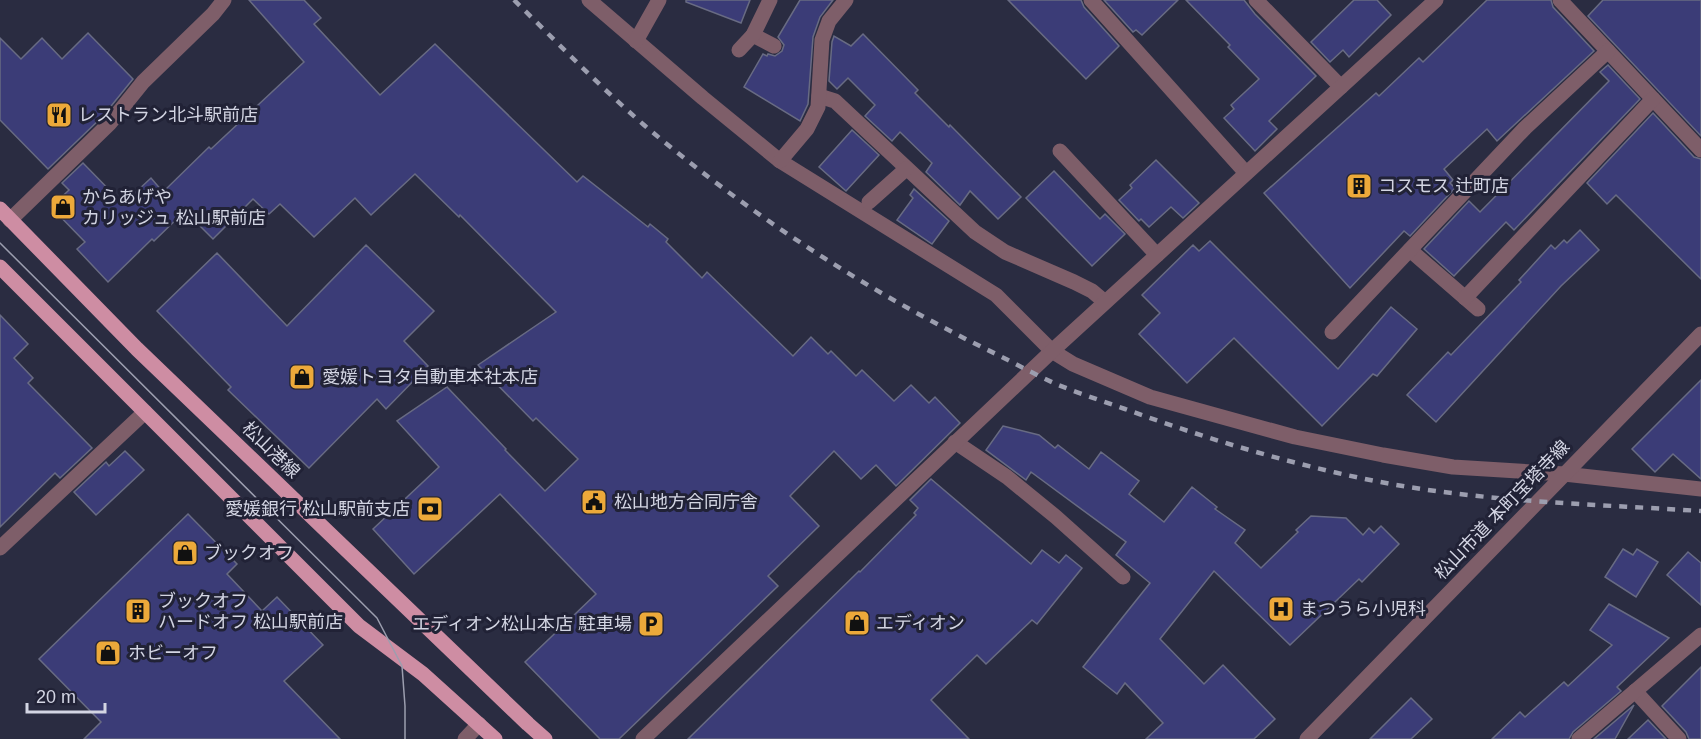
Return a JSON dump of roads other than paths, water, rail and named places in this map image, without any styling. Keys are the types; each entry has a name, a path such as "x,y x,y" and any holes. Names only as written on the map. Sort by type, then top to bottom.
{"main road":[{"name":"松山港線","path":"5,214 137,349 545,739"},
{"path":"0,267 359,626 423,674 495,739"}],"street":[{"path":"5,214 110,123 143,82 213,14 224,0"},
{"path":"589,0 780,160 996,295 1052,351 1073,364 1150,397 1294,437 1453,467 1564,474 1701,489"},
{"path":"636,41 659,0"},
{"path":"739,50 753,35 770,0"},
{"path":"780,160 807,129 818,107 822,40 829,21 846,0"},
{"path":"1091,0 1246,173"},
{"path":"1256,0 1341,87"},
{"path":"643,739 1052,351 1436,0"},
{"path":"1560,0 1701,150"},
{"path":"753,35 774,46"},
{"path":"1332,332 1526,128 1608,51"},
{"path":"819,96 835,101 975,232 1005,252 1092,291 1105,302"},
{"path":"1465,298 1653,99"},
{"path":"1060,151 1157,255"},
{"path":"868,202 906,169"},
{"path":"1410,250 1478,309"},
{"name":"松山市道 本町宝塔寺線","path":"1307,739 1701,334"},
{"path":"0,548 145,412"},
{"path":"956,442 1015,484 1123,578"},
{"path":"1579,739 1701,634"},
{"path":"1635,691 1679,739"},
{"path":"465,739 479,724"}],"tram line":[{"path":"0,243 377,618 402,666 405,739"}],"railway":[{"path":"514,0 644,125 726,191 857,279 949,330 1056,384 1156,420 1280,459 1375,481 1496,498 1701,511"}],"place":[{"name":"レストラン北斗駅前店","path":"59,115"},
{"name":"コスモス 辻町店","path":"1359,186"},
{"name":"からあげや カリッジュ 松山駅前店","path":"63,207"},
{"name":"愛媛トヨタ自動車本社本店","path":"302,377"},
{"name":"松山地方合同庁舎","path":"594,502"},
{"name":"愛媛銀行 松山駅前支店","path":"430,509"},
{"name":"ブックオフ","path":"185,553"},
{"name":"まつうら小児科","path":"1281,609"},
{"name":"ブックオフ ハードオフ 松山駅前店","path":"138,611"},
{"name":"エディオン","path":"857,623"},
{"name":"エディオン松山本店 駐車場","path":"651,624"},
{"name":"ホビーオフ","path":"108,653"}]}
